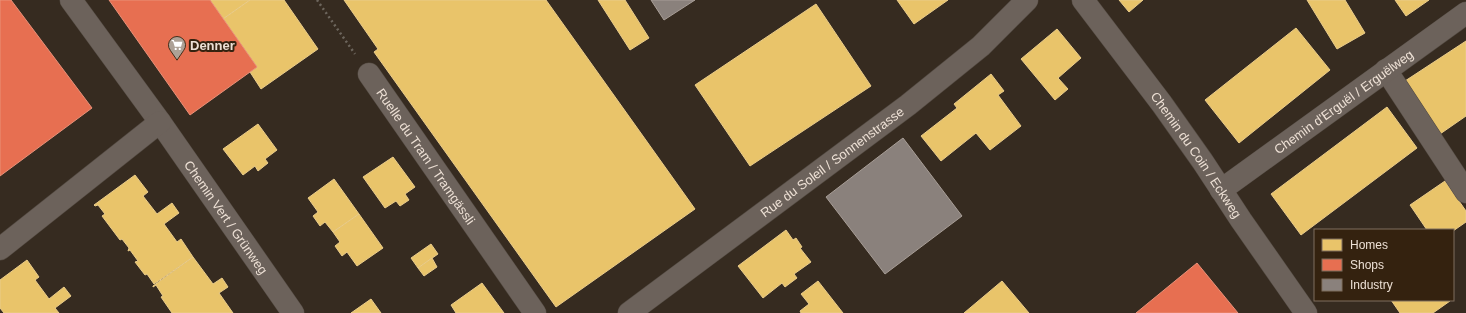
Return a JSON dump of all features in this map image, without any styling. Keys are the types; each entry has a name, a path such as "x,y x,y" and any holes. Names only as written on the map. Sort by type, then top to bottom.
{"street":[{"name":"Chemin Vert / Grünweg","path":"71,0 160,122 293,313"},
{"name":"Rue du Soleil / Sonnenstrasse","path":"629,313 908,105 981,46 1027,0"},
{"name":"Chemin du Coin / Eckweg","path":"1083,0 1162,104 1306,313"},
{"name":"Chemin d'Erguël / Erguëlweg","path":"1221,190 1466,14"},
{"path":"1386,70 1466,192"},
{"name":"Ruelle du Tram / Tramgässli","path":"369,74 535,313"},
{"path":"0,249 160,122"}],"path":[{"path":"317,0 369,74"}],"building: Homes":[{"path":"210,0 250,0 223,19"},
{"path":"250,0 284,0 318,49 261,89 250,72 257,67 223,19"},
{"path":"344,0 546,0 695,209 556,307 374,52 378,49"},
{"path":"598,0 625,0 649,38 630,50"},
{"path":"897,0 948,0 914,24"},
{"path":"1119,0 1143,0 1129,12"},
{"path":"1307,0 1345,0 1365,33 1337,49"},
{"path":"1395,0 1429,0 1406,16"},
{"path":"816,4 871,86 750,166 695,85"},
{"path":"1296,28 1330,70 1239,143 1205,100"},
{"path":"1057,29 1081,58 1058,78 1068,89 1055,100 1021,59"},
{"path":"1466,41 1466,116 1440,134 1405,81"},
{"path":"991,74 1004,91 998,95 1021,126 990,150 976,133 941,161 921,136 957,108 954,104"},
{"path":"1387,107 1417,148 1301,235 1271,194"},
{"path":"258,124 277,150 265,159 268,163 258,171 255,166 243,175 223,149"},
{"path":"393,157 415,187 405,194 409,200 400,206 396,201 385,208 363,177"},
{"path":"135,175 148,192 143,196 157,214 172,203 179,213 164,224 177,242 181,239 193,257 154,284 147,274 145,275 135,262 138,261 130,250 128,251 129,248 122,239 120,240 102,216 105,214 98,205 94,205"},
{"path":"334,179 359,214 333,232 325,222 320,226 313,216 318,212 308,198"},
{"path":"1445,181 1466,211 1466,222 1454,230 1454,229 1426,229 1410,205"},
{"path":"359,214 383,248 357,266 347,252 342,256 335,246 340,242 333,232"},
{"path":"786,230 793,240 796,238 802,247 800,248 811,262 794,274 797,278 785,287 782,283 763,298 738,266"},
{"path":"431,244 438,254 418,268 411,258"},
{"path":"193,257 213,284 222,278 228,287 219,293 233,313 172,313 161,297 163,296 156,285 153,287"},
{"path":"432,258 437,267 424,276 418,268"},
{"path":"27,260 39,277 35,280 49,299 64,287 71,296 55,308 59,313 4,313 0,308 0,280"},
{"path":"818,281 843,313 801,313 800,311 809,304 801,294"},
{"path":"1002,281 1029,313 964,313"},
{"path":"482,283 504,313 456,313 451,305"},
{"path":"371,299 381,313 351,313"},
{"path":"1392,301 1450,301 1433,313 1400,313"}],"building: Shops":[{"path":"0,0 11,0 92,108 0,176"},
{"path":"109,0 210,0 257,67 190,115"},
{"path":"1197,263 1238,313 1136,313"}],"building: Industry":[{"path":"651,0 695,0 664,20"},
{"path":"903,138 962,216 885,274 826,197"}],"place":[{"name":"Denner","path":"177,60"}]}
